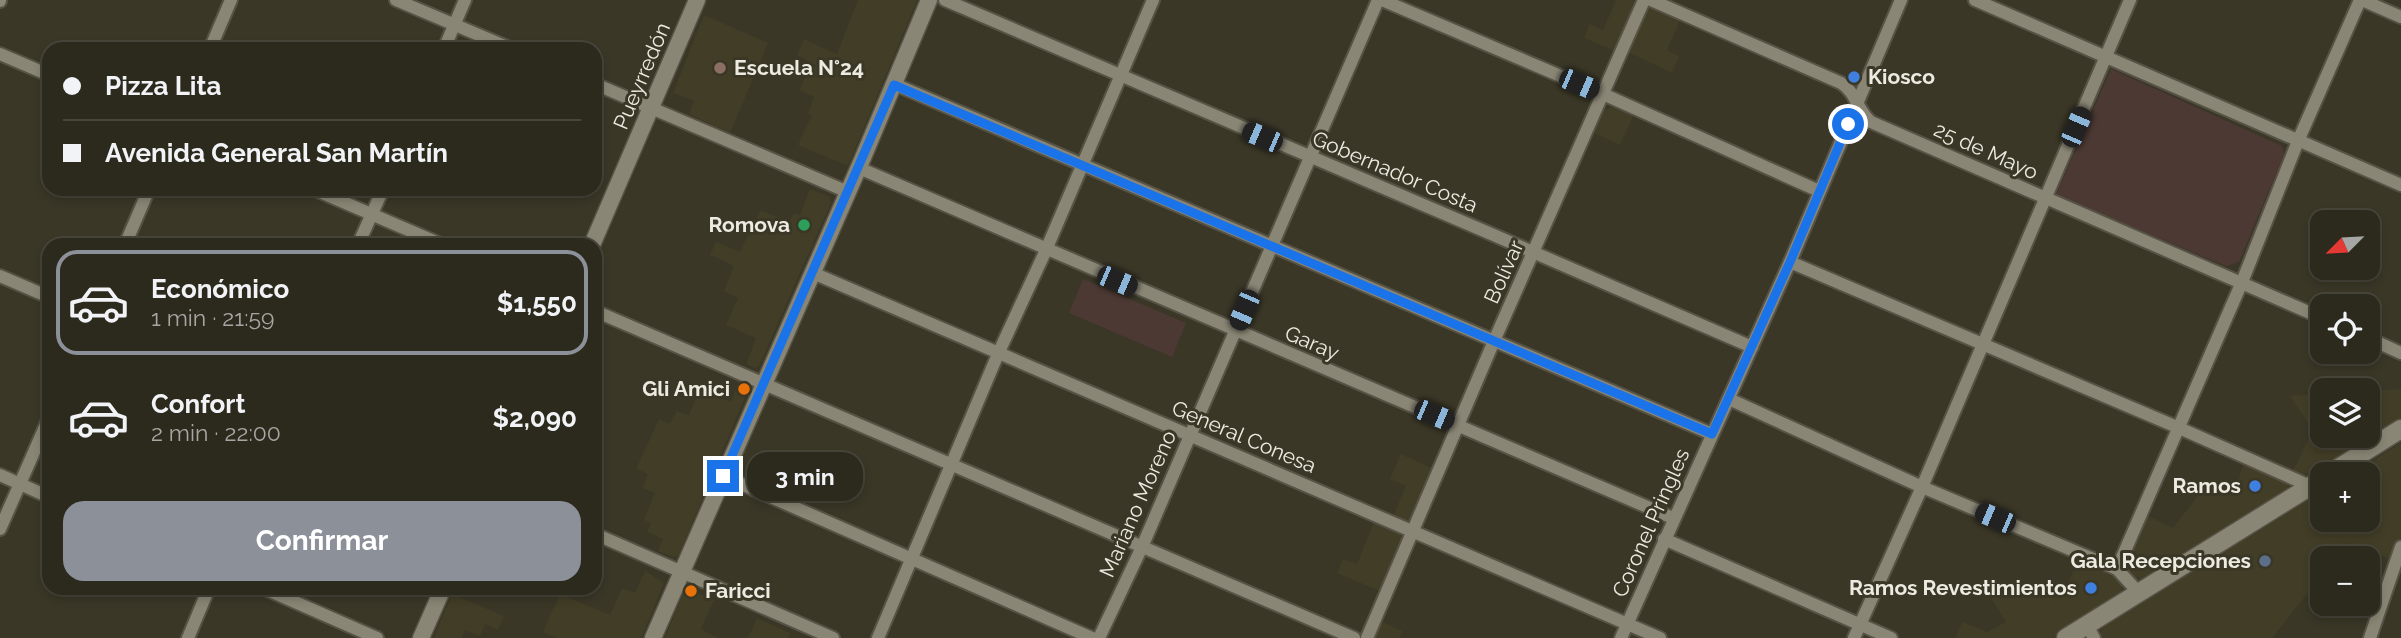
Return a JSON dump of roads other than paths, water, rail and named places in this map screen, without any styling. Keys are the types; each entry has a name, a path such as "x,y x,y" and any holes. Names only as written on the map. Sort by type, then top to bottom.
{"main road":[{"path":"2348,462 2401,429"},
{"path":"2066,638 2091,631 2139,593 2310,486"}],"street":[{"path":"213,42 231,0"},
{"path":"396,0 495,42"},
{"path":"447,42 465,0"},
{"name":"Pueyrredón","path":"595,238 697,0"},
{"path":"653,638 859,169 929,0"},
{"name":"Gobernador Costa","path":"945,0 1310,158 1535,251 1752,347"},
{"path":"878,638 998,354 1046,250 1153,0"},
{"path":"1380,0 1603,94 1819,191"},
{"name":"Mariano Moreno","path":"1099,638 1142,547 1380,0"},
{"name":"Bolívar","path":"1367,638 1644,0"},
{"name":"25 de Mayo","path":"1650,0 1842,83 1853,92 1861,111 1871,122 2310,313"},
{"name":"Coronel Pringles","path":"1621,638 1790,262 1901,0"},
{"path":"1975,0 2401,185"},
{"path":"1854,638 1922,487 2130,0"},
{"path":"2116,569 2242,282 2298,141 2361,0 2401,17"},
{"path":"0,54 42,72"},
{"path":"894,85 1712,434"},
{"path":"602,87 848,192"},
{"name":"Garay","path":"859,169 1673,518"},
{"path":"128,238 146,196"},
{"path":"330,196 427,238"},
{"path":"361,238 380,196"},
{"path":"1790,262 2177,427 2310,480"},
{"name":"General Conesa","path":"813,273 1660,638"},
{"path":"0,276 42,295"},
{"path":"602,314 1354,638"},
{"path":"2380,343 2401,353"},
{"path":"1728,399 1922,487 2116,569 2139,593"},
{"path":"0,529 42,434"},
{"path":"0,475 42,494"},
{"path":"723,476 1092,638"},
{"path":"602,537 833,638"},
{"path":"1664,539 1891,638"},
{"path":"2370,638 2399,561 2401,547"},
{"path":"188,638 206,595"},
{"path":"279,595 377,638"},
{"path":"421,638 440,595"}],"place":[{"name":"Escuela N°24","path":"720,68"},
{"name":"Kiosco","path":"1854,77"},
{"name":"Romova","path":"804,225"},
{"name":"Gli Amici","path":"744,389"},
{"name":"Ramos","path":"2255,486"},
{"name":"Gala Recepciones","path":"2265,561"},
{"name":"Ramos Revestimientos","path":"2091,588"},
{"name":"Faricci","path":"691,591"}]}
